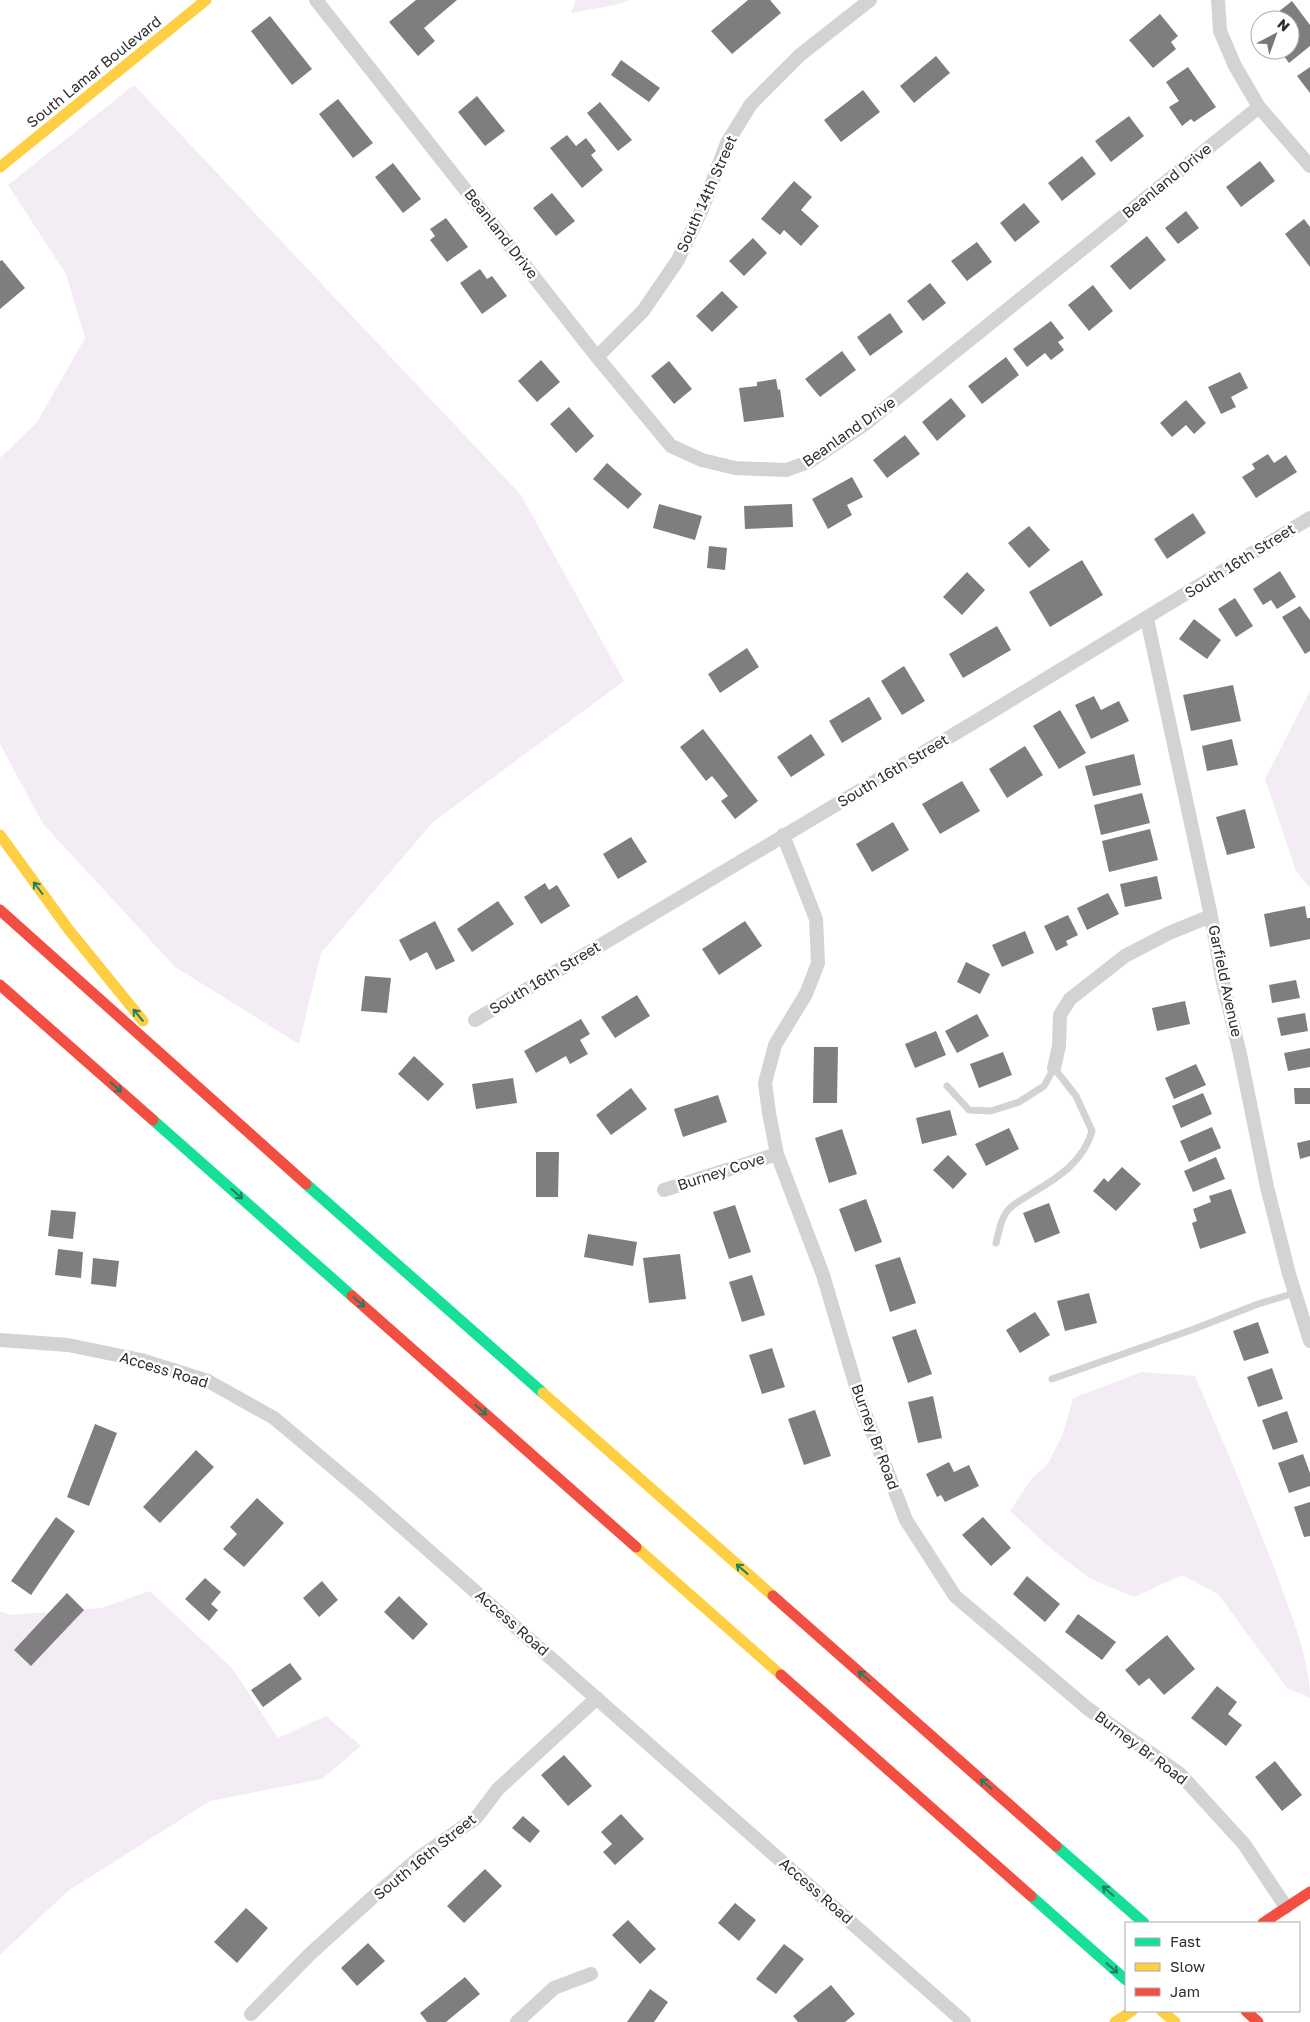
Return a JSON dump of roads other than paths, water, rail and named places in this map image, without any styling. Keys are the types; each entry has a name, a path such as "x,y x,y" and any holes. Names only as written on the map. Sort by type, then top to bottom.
{"main road":[{"name":"South Lamar Boulevard","path":"0,168 206,0"},
{"path":"0,835 91,959 203,1093"},
{"path":"0,910 203,1093 1143,1922"},
{"path":"0,985 1125,1979"},
{"path":"8,1008 92,1066"},
{"path":"1264,1922 1310,1892"},
{"path":"1115,2022 1130,2012"},
{"path":"1163,2012 1175,2022"},
{"path":"1247,2012 1258,2022"}],"street":[{"name":"Beanland Drive","path":"316,0 597,357 671,446 702,460 735,468 786,470 798,467 809,462 866,424 1259,107"},
{"name":"South 14th Street","path":"597,357 643,311 678,260 702,209 727,143 751,104 800,55 870,0"},
{"path":"1218,0 1220,31 1235,66 1259,107 1310,166"},
{"name":"South 16th Street","path":"475,1020 1147,619 1310,518"},
{"name":"Garfield Avenue","path":"1147,619 1267,1187 1295,1293 1310,1341"},
{"name":"Burney Br Road","path":"783,835 816,919 818,963 806,994 775,1044 765,1083 778,1154 823,1275 860,1400 906,1520 954,1596 1087,1708 1180,1774 1244,1844 1286,1908"},
{"path":"1054,1068 1059,1046 1060,1015 1070,999 1125,956 1169,933 1211,916"},
{"name":"Burney Cove","path":"664,1190 778,1154"},
{"name":"Access Road","path":"0,1340 68,1345 141,1360 208,1381 274,1418 341,1474 597,1698 964,2022"},
{"name":"South 16th Street","path":"251,2014 310,1954 373,1897 420,1857 476,1818 498,1789 597,1698"},
{"path":"517,2022 554,1988 591,1974"}],"lane":[{"path":"947,1086 969,1110 991,1111 1019,1102 1044,1086 1054,1068 1076,1096 1092,1131 1088,1144 1076,1161 1052,1182 1009,1208 1003,1218 996,1244"},
{"path":"1052,1380 1258,1304 1295,1293"}]}
